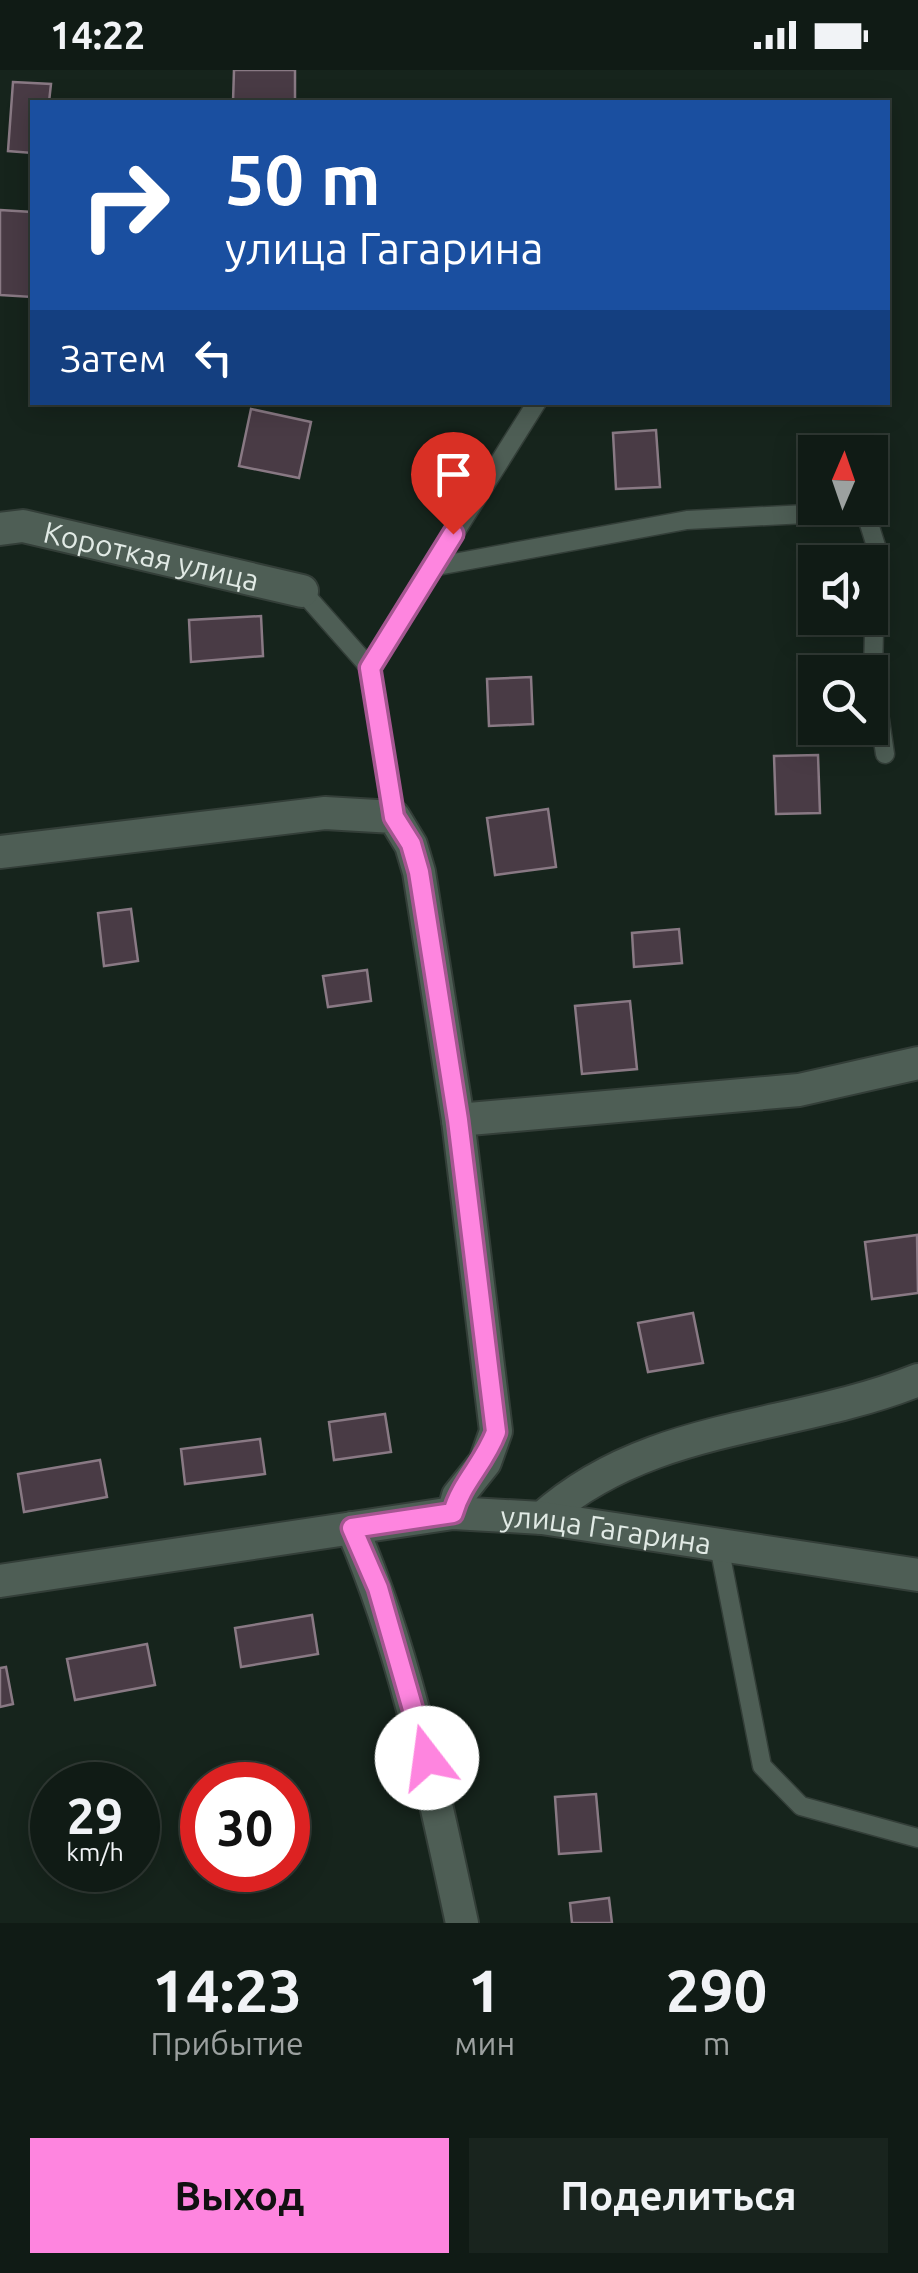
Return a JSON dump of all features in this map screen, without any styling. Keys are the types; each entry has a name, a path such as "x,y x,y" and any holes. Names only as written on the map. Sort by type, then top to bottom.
{"street":[{"name":"Короткая улица","path":"0,529 24,526 302,591"},
{"path":"0,852 326,813 394,817 411,844 419,872 458,1120 496,1432 485,1462 458,1496 453,1513"},
{"path":"458,1120 799,1090 918,1063"},
{"path":"542,1518 578,1486 650,1452 918,1380"},
{"name":"улица Гагарина","path":"0,1582 453,1513 542,1518 918,1574"},
{"path":"352,1528 378,1588 411,1699 462,1923"}],"lane":[{"path":"370,668 535,405"},
{"path":"432,567 688,520 865,511 876,546 873,673 885,754"},
{"path":"302,591 370,668 394,817"},
{"path":"719,1546 762,1766 801,1806 918,1838"}],"building":[{"path":"234,70 295,70 295,100 233,100"},
{"path":"13,82 51,84 49,100 30,100 30,153 8,151"},
{"path":"0,210 30,212 30,297 0,295"},
{"path":"251,409 311,422 299,478 239,466"},
{"path":"656,430 660,487 616,489 613,433"},
{"path":"261,616 263,656 191,662 189,620"},
{"path":"531,677 533,724 489,726 487,679"},
{"path":"818,755 820,813 776,814 774,756"},
{"path":"548,809 556,867 495,875 487,818"},
{"path":"131,909 138,961 104,966 98,913"},
{"path":"679,929 682,963 634,967 632,933"},
{"path":"367,970 371,1001 328,1007 323,976"},
{"path":"630,1001 637,1069 582,1074 575,1006"},
{"path":"917,1235 918,1293 872,1299 865,1242"},
{"path":"693,1313 703,1363 648,1372 638,1323"},
{"path":"385,1414 391,1452 334,1460 329,1422"},
{"path":"260,1439 265,1474 185,1484 181,1449"},
{"path":"100,1460 107,1497 24,1512 18,1474"},
{"path":"312,1615 318,1654 241,1667 235,1628"},
{"path":"147,1644 155,1685 75,1700 67,1659"},
{"path":"6,1667 13,1704 0,1707 0,1668"},
{"path":"596,1794 601,1851 559,1854 555,1797"},
{"path":"609,1898 612,1923 572,1923 570,1903"}],"route":[{"path":"427,1758 378,1588 352,1528 453,1513 458,1496 485,1462 496,1432 458,1120 419,872 411,844 394,817 370,668 453,534"}]}
